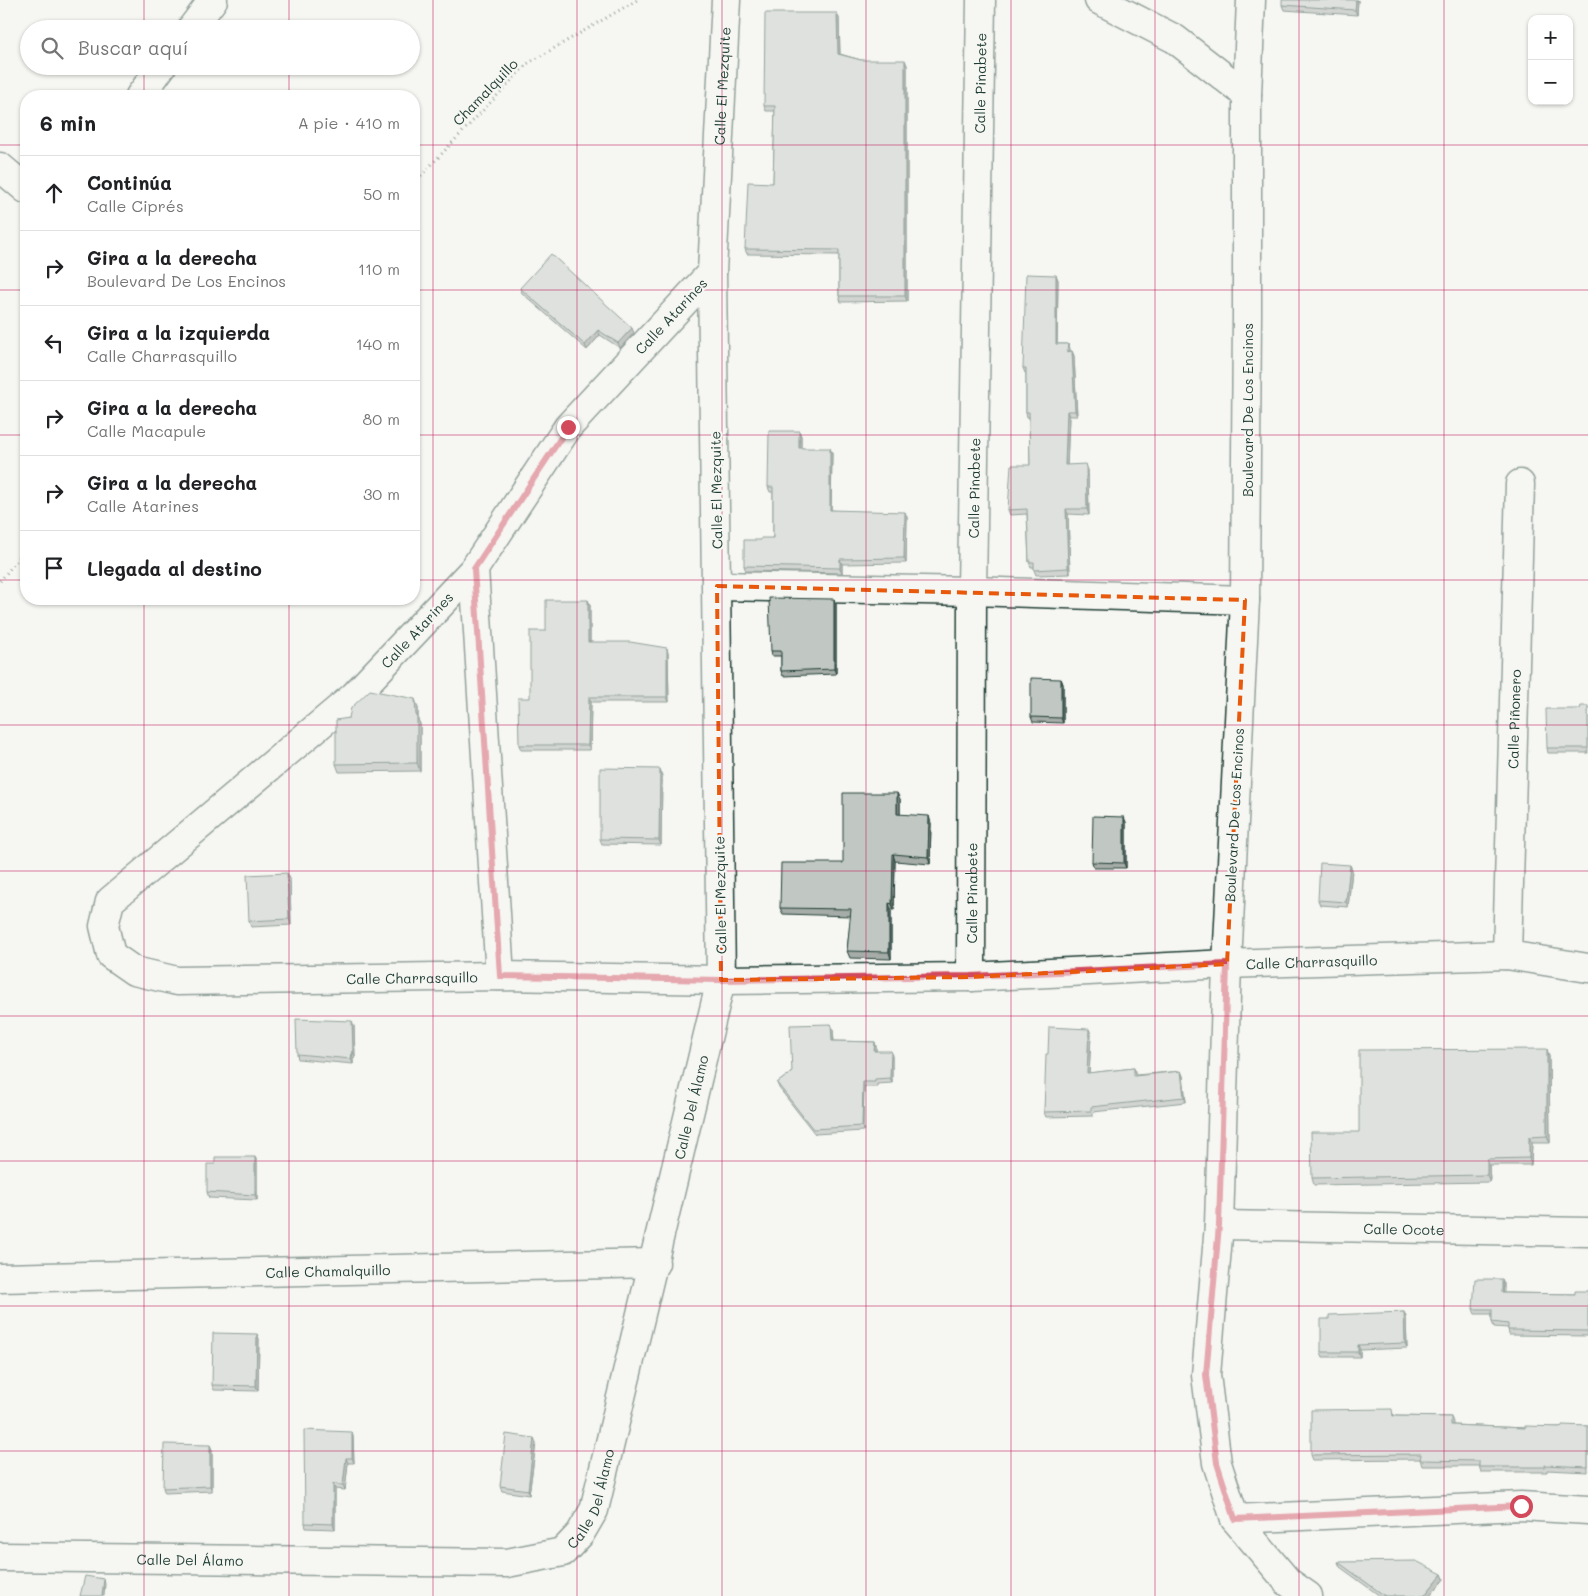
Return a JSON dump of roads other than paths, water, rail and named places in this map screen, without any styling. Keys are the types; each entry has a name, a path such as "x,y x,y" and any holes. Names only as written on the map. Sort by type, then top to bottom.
{"street":[{"path":"198,20 213,0"},
{"name":"Calle El Mezquite","path":"721,980 712,272 726,0"},
{"name":"Calle Pinabete","path":"971,976 972,590 981,0"},
{"path":"1099,0 1175,39 1246,94"},
{"name":"Boulevard De Los Encinos","path":"1251,0 1246,94 1245,600 1227,964 1219,1225 1206,1375 1217,1463 1235,1519 1288,1582 1308,1596"},
{"path":"144,90 155,75"},
{"path":"0,167 20,184"},
{"name":"Calle Atarines","path":"111,955 104,926 110,901 354,696 474,569 568,427 712,272"},
{"name":"Calle Piñonero","path":"1507,955 1520,484"},
{"path":"474,569 500,976"},
{"path":"717,586 972,590 1245,600"},
{"name":"Calle Charrasquillo","path":"111,955 134,971 177,981 500,976 721,980 971,976 1227,964 1507,955 1588,968"},
{"name":"Calle Del Álamo","path":"0,1557 507,1563 563,1552 580,1534 594,1510 655,1262 721,980"},
{"name":"Calle Ocote","path":"1219,1225 1588,1232"},
{"name":"Calle Chamalquillo","path":"0,1278 655,1262"},
{"path":"1235,1519 1521,1506 1588,1510"}]}
